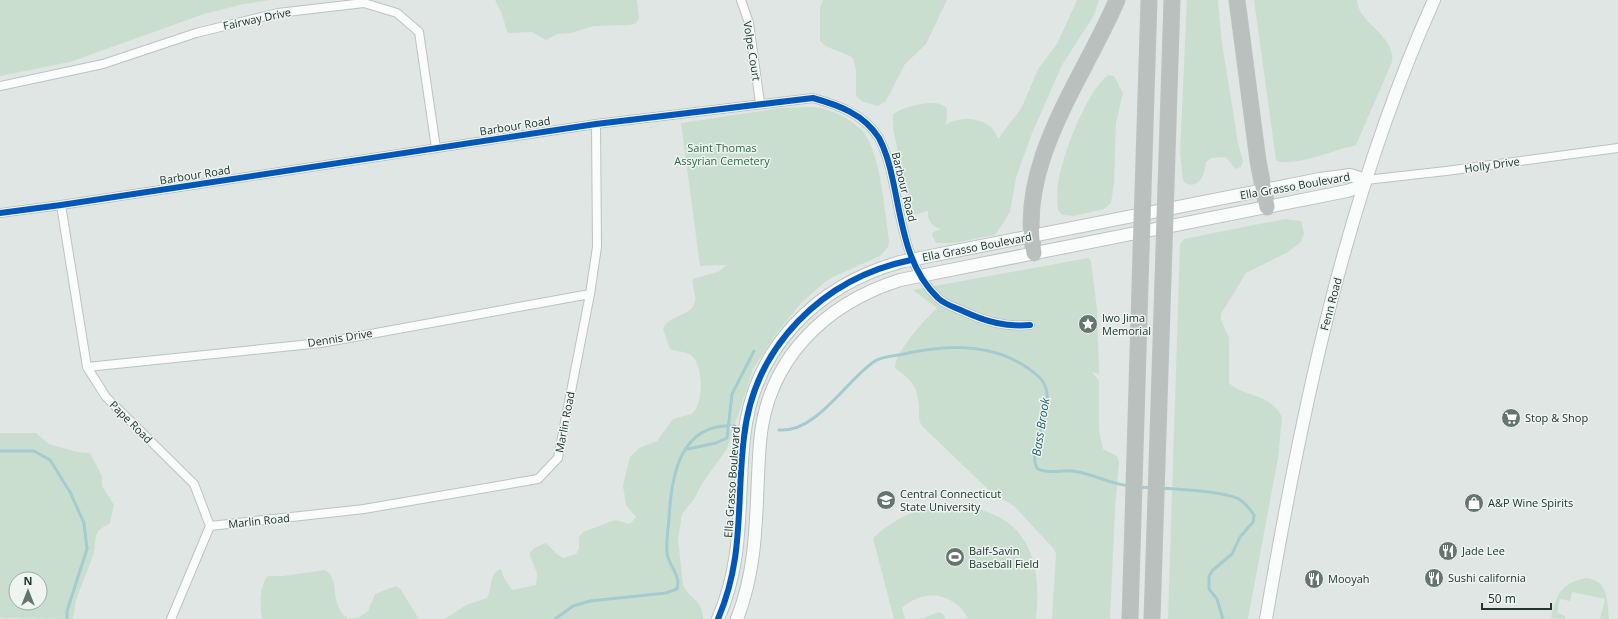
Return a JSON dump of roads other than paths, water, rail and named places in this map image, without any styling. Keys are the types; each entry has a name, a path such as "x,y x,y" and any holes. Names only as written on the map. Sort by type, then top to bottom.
{"highway":[{"path":"1034,253 1030,236 1032,204 1047,147 1117,0"},
{"path":"1130,619 1149,0"},
{"path":"1152,619 1172,0"},
{"path":"1237,0 1267,207"}],"main road":[{"name":"Fenn Road","path":"1266,619 1310,387 1328,312 1366,180 1403,76 1434,0"},
{"name":"Ella Grasso Boulevard","path":"718,619 729,590 736,560 745,428 749,408 757,384 767,363 781,340 798,320 818,302 837,288 865,274 911,260 1346,175 1356,176 1366,180 1356,188 1347,191 894,282 870,291 832,313 815,328 795,350 782,370 772,392 761,432 753,561 748,586 737,619"},
{"path":"757,384 772,392"},
{"path":"741,493 758,493"}],"street":[{"name":"Volpe Court","path":"741,0 748,23 760,103"},
{"name":"Fairway Drive","path":"0,86 103,64 196,33 278,13 364,3 397,13 419,32 436,148"},
{"name":"Barbour Road","path":"0,213 596,124 760,103 813,98 835,104 855,113 878,137 888,160 911,260 920,276 939,299 980,319 1012,326 1030,325"},
{"name":"Marlin Road","path":"210,526 364,510 538,479 558,458 590,294 597,247 596,124"},
{"name":"Holly Drive","path":"1366,180 1618,148"},
{"name":"Pape Road","path":"61,205 87,367 106,397 194,484 210,526"},
{"name":"Dennis Drive","path":"87,367 321,343 590,294"},
{"path":"171,619 210,526"}],"waterway":[{"name":"Bass Brook","path":"779,430 793,429 806,423 819,414 864,369 878,359 940,348 958,347 975,349 992,352 1025,366 1039,377 1046,387 1046,411 1035,451 1035,461 1038,469 1054,472 1079,472 1130,486"},
{"path":"688,449 716,443 727,438 732,394 754,351"},
{"path":"555,619 573,606 590,601 666,593 677,589 678,584 676,575 667,553 670,502 676,470 682,455 690,442 702,433 716,427 735,426"},
{"path":"0,451 34,451 50,460 70,492 84,523 87,549 67,611 67,619"},
{"name":"Bass Brook","path":"1139,487 1152,488"},
{"name":"Bass Brook","path":"1161,488 1201,491 1232,496 1243,502 1254,515 1253,522 1240,537 1232,554 1213,570 1209,576 1209,589 1217,599 1223,619"}],"place":[{"name":"Iwo Jima Memorial","path":"1088,324"},
{"name":"Stop & Shop","path":"1511,418"},
{"name":"Central Connecticut State University","path":"886,500"},
{"name":"A&P Wine Spirits","path":"1474,503"},
{"name":"Jade Lee","path":"1448,551"},
{"name":"Balf-Savin Baseball Field","path":"955,557"},
{"name":"Sushi california","path":"1434,578"},
{"name":"Mooyah","path":"1314,579"}],"park label":[{"name":"Saint Thomas Assyrian Cemetery","path":"722,154"}]}
